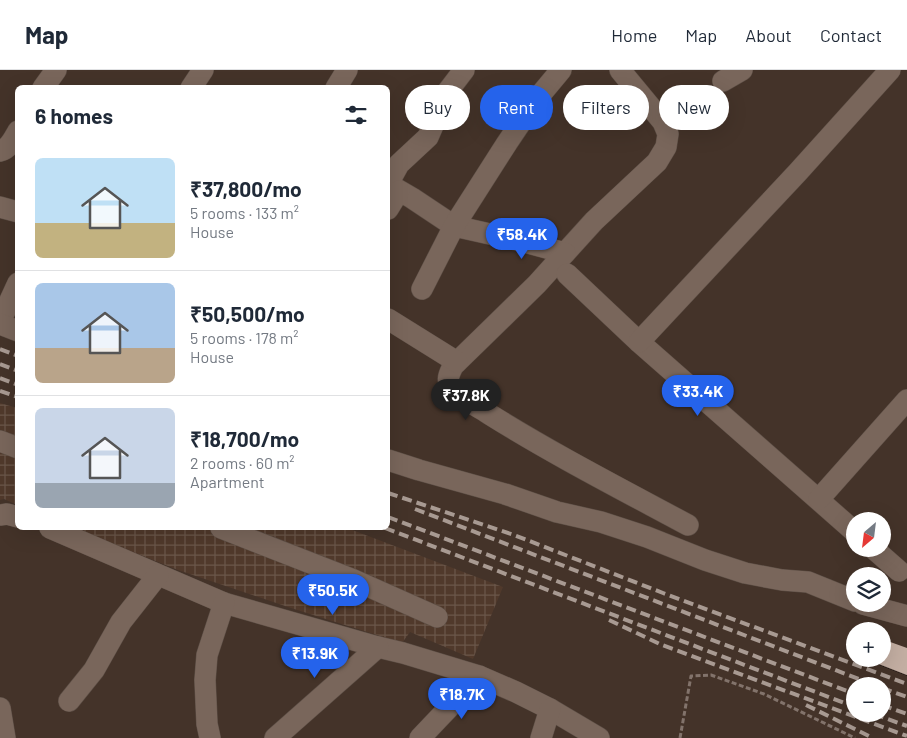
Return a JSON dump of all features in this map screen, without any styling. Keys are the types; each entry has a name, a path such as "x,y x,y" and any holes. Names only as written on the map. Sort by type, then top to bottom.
{"street":[{"path":"45,85 56,70"},
{"path":"193,85 204,70"},
{"path":"338,85 347,70"},
{"path":"464,70 448,91 428,137 400,164 392,186 454,226 517,240 566,263 640,342 846,524"},
{"path":"422,289 454,226 526,114 561,70"},
{"path":"620,70 663,122 668,134 666,147 657,162 594,221 566,263 537,284 453,366 448,377 450,387 459,395 500,421 688,526"},
{"path":"723,81 742,70"},
{"path":"640,342 890,70"},
{"path":"0,151 6,149 15,137"},
{"path":"0,207 15,211"},
{"path":"15,290 0,323 15,330"},
{"path":"390,320 457,362"},
{"path":"819,499 907,400"},
{"path":"0,441 15,447"},
{"path":"390,461 505,494 557,512 601,522 745,573 782,580 808,582 846,597"},
{"path":"0,515 7,514 15,516"},
{"path":"55,530 224,603 378,647 403,652 478,676 550,709 599,738"},
{"path":"226,530 354,580 437,617"},
{"path":"884,558 899,571"},
{"path":"69,701 94,670 121,622 158,575"},
{"path":"204,733 207,655 224,603"},
{"path":"891,612 907,616"},
{"path":"275,738 378,647"},
{"path":"420,738 478,676"},
{"path":"0,708 5,738"},
{"path":"541,738 550,709"}],"path":[{"path":"680,738 691,676 711,674 764,694 855,738"}],"shaded area":[{"path":"0,403 15,407 15,504 4,499 0,500"},
{"path":"78,530 352,530 503,587 473,659 410,632 402,643 178,570"}],"building":[{"path":"891,642 907,648 907,675 886,667 891,667"}],"railway":[{"path":"0,349 15,355"},
{"path":"0,364 15,370"},
{"path":"0,378 15,384"},
{"path":"0,391 15,396"},
{"path":"390,494 514,535 907,684"},
{"path":"415,509 854,677"},
{"path":"390,518 846,691"},
{"path":"390,530 846,704"},
{"path":"609,620 662,645 907,736"},
{"path":"891,691 907,697"},
{"path":"806,705 873,738"},
{"path":"891,708 907,714"},
{"path":"891,720 907,726"}]}
